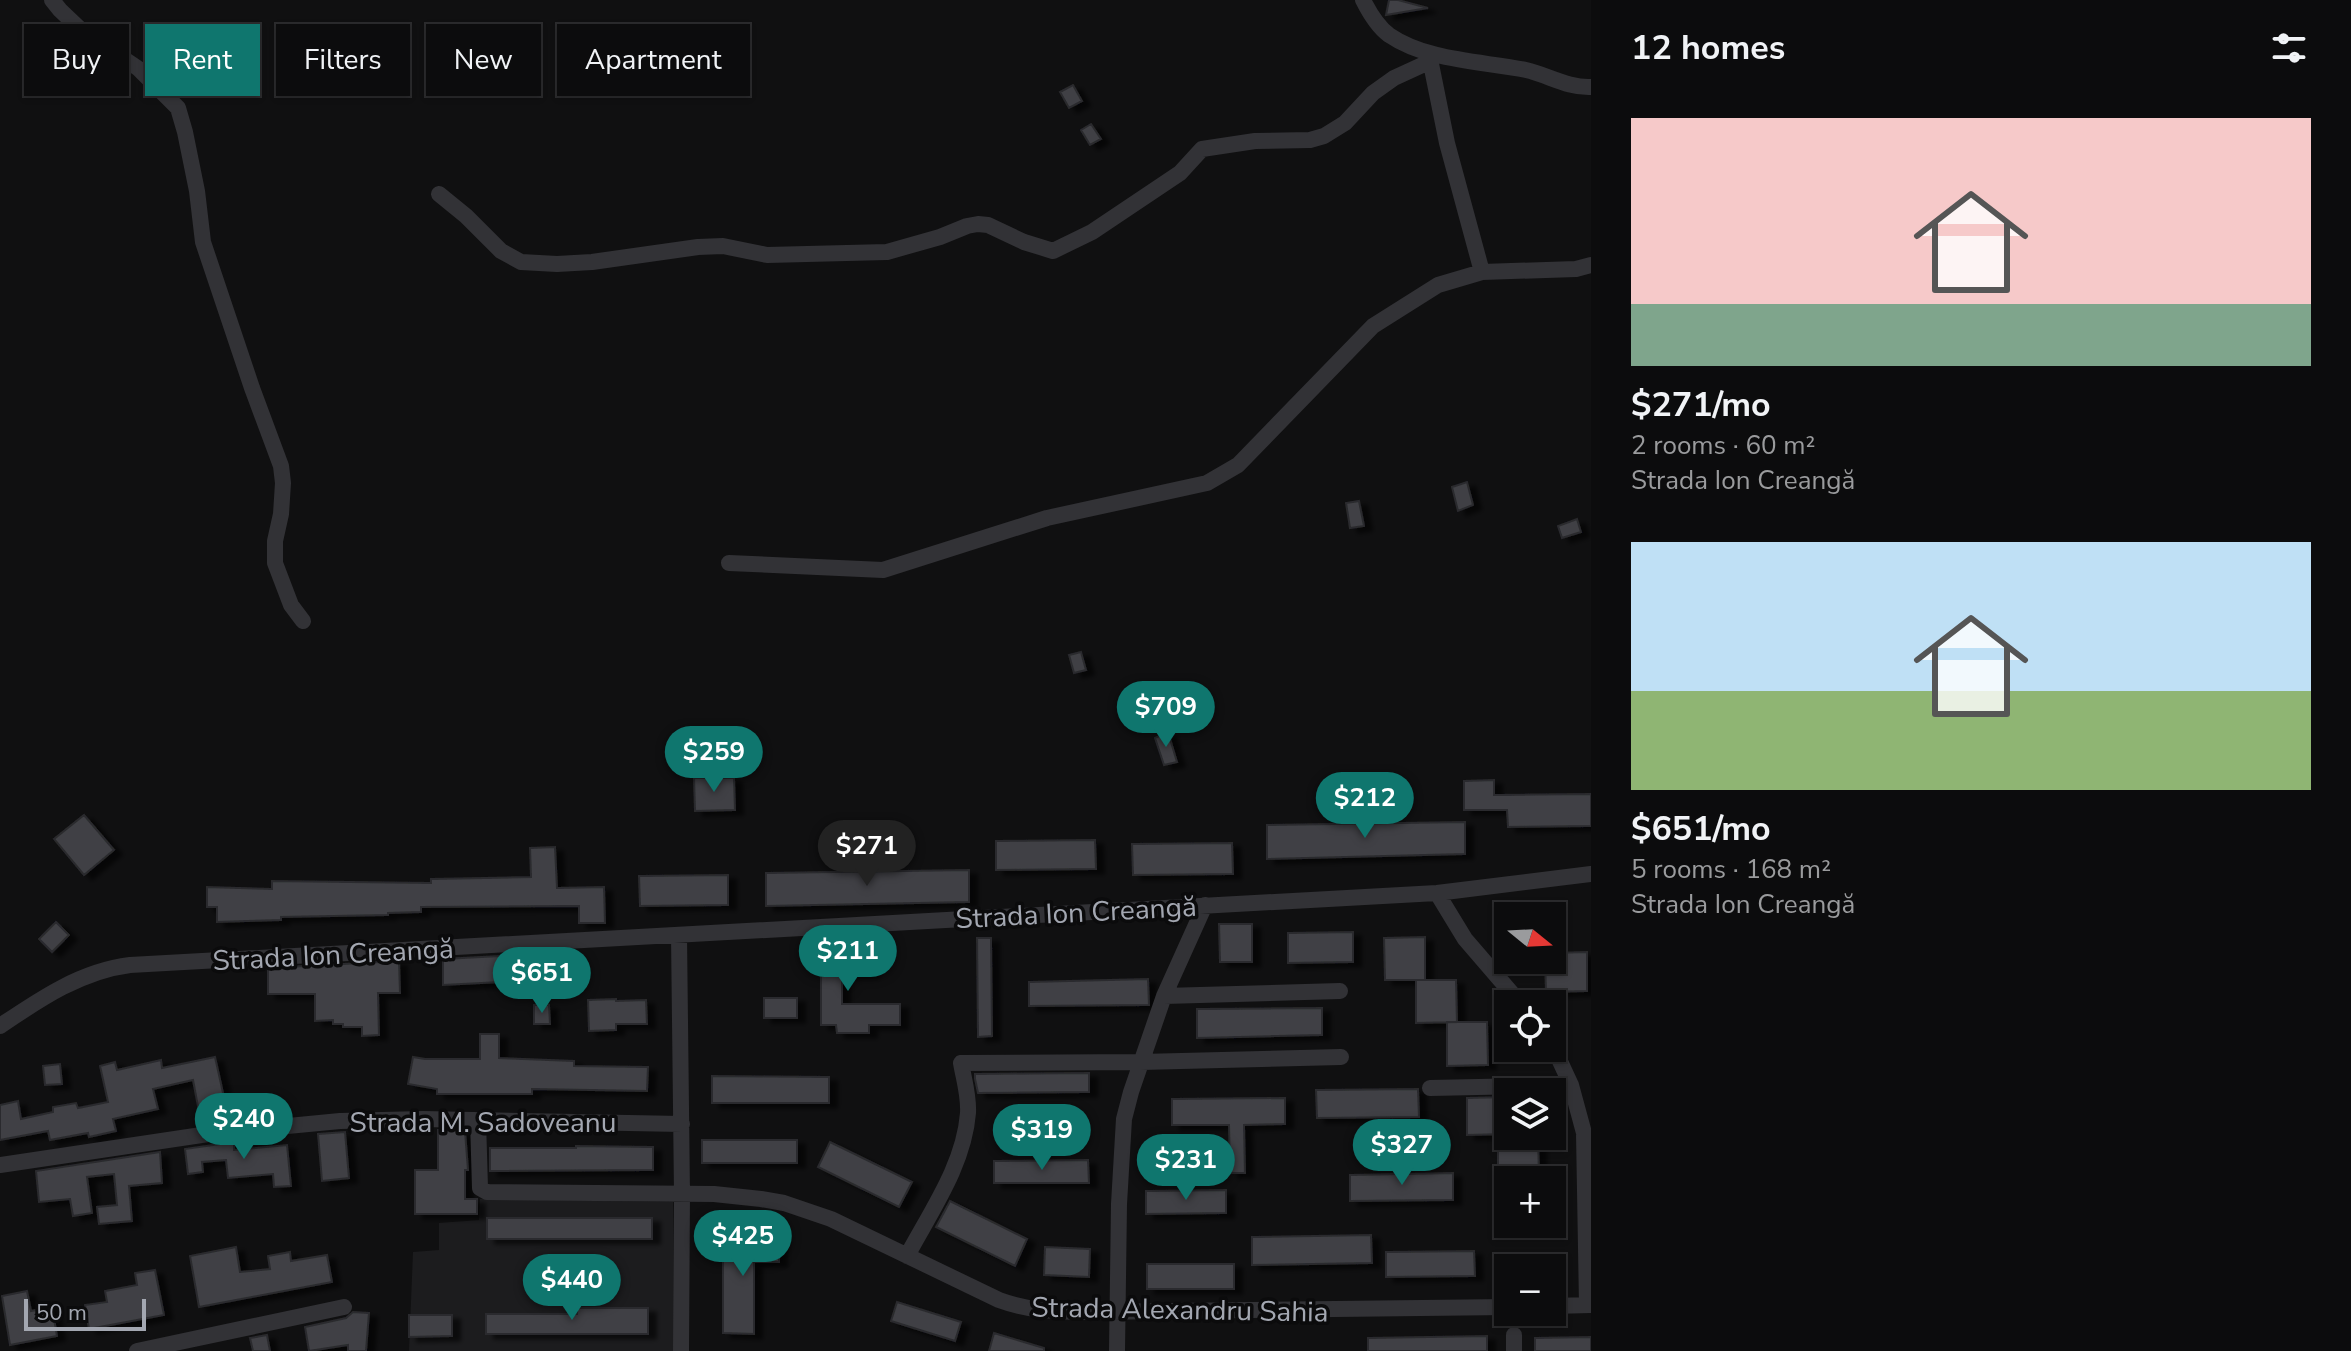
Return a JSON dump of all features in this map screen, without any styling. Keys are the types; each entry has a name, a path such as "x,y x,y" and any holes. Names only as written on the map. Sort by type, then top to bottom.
{"street":[{"path":"52,0 80,29 139,69 178,108 197,191 203,242 281,466 283,483 275,563 291,605 303,621"},
{"path":"1363,0 1386,33 1430,57 1530,71 1580,88 1591,87"},
{"path":"439,194 501,251 521,262 592,262 698,247 731,247 767,255 887,252 978,224 988,225 1024,242 1053,251 1092,232 1180,173 1202,149 1273,139 1310,140 1324,136 1345,123 1373,93 1430,57"},
{"path":"1430,57 1447,143 1482,272"},
{"path":"729,563 883,570 1047,518 1207,483 1238,465 1373,326 1438,285 1482,272 1576,269 1591,265"},
{"name":"Strada Ion Creangă","path":"0,1026 67,984 122,966 1437,893 1591,874"},
{"path":"1437,893 1465,939 1509,990"},
{"path":"1117,1351 1121,1141 1131,1092 1164,996 1205,905"},
{"path":"679,935 681,1351"},
{"path":"1164,996 1340,991"},
{"path":"907,1256 960,1153 968,1112 961,1063 1341,1057"},
{"path":"1560,1062 1571,1085 1588,1157 1589,1305 1566,1306"},
{"path":"1430,1088 1571,1085"},
{"name":"Strada Alexandru Sahia","path":"478,1120 480,1188 487,1192 737,1196 784,1203 831,1219 999,1300 1022,1308 1054,1312 1118,1312 1494,1307"},
{"name":"Strada M. Sadoveanu","path":"0,1165 215,1133 340,1121 682,1124"},
{"path":"137,1351 344,1307"}],"shaded area":[{"path":"480,1199 673,1202 674,1351 409,1351 413,1252 439,1250 439,1223 479,1220"}],"building":[{"path":"1389,0 1398,0 1428,8 1386,15"},
{"path":"1073,85 1082,101 1069,108 1060,92"},
{"path":"1091,124 1101,139 1090,145 1081,130"},
{"path":"1467,482 1473,505 1458,511 1452,487"},
{"path":"1359,501 1364,526 1350,528 1346,503"},
{"path":"1577,519 1581,532 1562,538 1558,526"},
{"path":"1081,652 1086,670 1074,673 1069,655"},
{"path":"1168,732 1177,762 1164,765 1155,738"},
{"path":"694,778 734,778 735,810 695,811"},
{"path":"1494,780 1494,795 1591,794 1591,826 1508,827 1507,810 1464,810 1464,781"},
{"path":"84,815 114,850 84,875 54,839"},
{"path":"1465,822 1465,854 1267,859 1267,825"},
{"path":"1095,840 1096,869 996,870 996,841"},
{"path":"1232,843 1233,874 1133,875 1132,844"},
{"path":"555,847 557,888 604,887 605,923 579,923 579,906 421,907 421,912 388,915 217,922 217,907 207,907 207,887 272,889 272,881 431,883 431,879 531,877 530,848"},
{"path":"969,870 969,902 766,906 766,873"},
{"path":"728,875 728,905 640,906 639,876"},
{"path":"56,922 69,935 52,952 39,939"},
{"path":"1219,924 1252,924 1252,962 1220,962"},
{"path":"1353,932 1353,962 1288,963 1288,933"},
{"path":"1425,937 1425,980 1385,980 1384,938"},
{"path":"977,938 991,938 992,1036 978,1037"},
{"path":"813,946 842,946 842,955 871,955 871,973 842,973 842,1004 900,1004 900,1025 869,1025 869,1033 837,1033 836,1025 821,1025 821,969 813,969"},
{"path":"569,952 569,980 539,981 538,954"},
{"path":"1587,952 1587,991 1546,990 1545,974 1566,974 1566,953"},
{"path":"500,956 501,982 443,985 443,959"},
{"path":"399,961 400,993 378,993 379,1035 362,1036 362,1027 343,1027 343,1024 333,1024 333,1020 315,1021 315,994 268,994 268,968"},
{"path":"1148,979 1149,1005 1029,1006 1029,982"},
{"path":"1416,980 1456,980 1457,1022 1416,1023"},
{"path":"764,998 797,998 797,1018 764,1018"},
{"path":"588,1000 646,1000 647,1024 616,1024 616,1030 589,1031"},
{"path":"534,1005 549,1005 550,1024 534,1024"},
{"path":"1322,1008 1322,1035 1197,1038 1197,1009"},
{"path":"1447,1022 1487,1022 1488,1065 1447,1066"},
{"path":"480,1034 499,1034 499,1058 574,1061 574,1066 648,1067 647,1091 532,1089 532,1094 437,1094 437,1089 408,1084 413,1057 480,1059"},
{"path":"215,1057 227,1111 200,1117 193,1080 153,1089 158,1109 113,1119 116,1131 50,1140 48,1131 0,1140 0,1105 18,1101 21,1119 53,1112 53,1107 76,1103 78,1108 108,1102 100,1066 115,1062 117,1070 161,1060 162,1068"},
{"path":"60,1064 62,1084 45,1085 43,1066"},
{"path":"1089,1073 1089,1092 978,1093 975,1079 975,1074"},
{"path":"712,1076 829,1077 829,1103 712,1103"},
{"path":"1418,1089 1419,1117 1317,1118 1316,1090"},
{"path":"1494,1097 1494,1134 1467,1135 1467,1098"},
{"path":"1285,1098 1285,1124 1244,1125 1245,1173 1230,1173 1229,1125 1172,1125 1172,1099"},
{"path":"438,1130 465,1131 468,1170 465,1170 465,1199 477,1199 477,1214 415,1214 415,1170 438,1170"},
{"path":"345,1132 349,1178 322,1181 318,1134"},
{"path":"702,1140 797,1140 797,1163 702,1163"},
{"path":"234,1142 234,1150 287,1145 291,1186 274,1187 273,1174 228,1178 226,1160 202,1162 203,1172 188,1174 185,1149"},
{"path":"830,1142 912,1182 899,1207 818,1167"},
{"path":"653,1147 653,1170 490,1171 490,1148"},
{"path":"1498,1150 1538,1150 1539,1166 1498,1166"},
{"path":"160,1152 162,1183 129,1186 132,1221 99,1224 97,1207 117,1205 114,1174 87,1177 92,1213 73,1216 70,1199 39,1202 36,1171"},
{"path":"1088,1160 1089,1183 994,1183 994,1161"},
{"path":"1453,1173 1453,1200 1350,1201 1350,1175"},
{"path":"1226,1190 1226,1213 1146,1214 1146,1191"},
{"path":"950,1201 1027,1239 1015,1266 936,1227"},
{"path":"487,1218 652,1218 652,1239 487,1239"},
{"path":"1371,1235 1372,1263 1252,1265 1252,1237"},
{"path":"723,1236 779,1236 779,1262 754,1262 754,1334 723,1333"},
{"path":"236,1247 240,1272 270,1269 268,1256 290,1252 291,1261 327,1255 332,1282 199,1307 190,1256"},
{"path":"1045,1247 1090,1249 1089,1277 1044,1275"},
{"path":"1474,1251 1475,1276 1386,1277 1386,1252"},
{"path":"1147,1264 1234,1264 1234,1289 1147,1289"},
{"path":"155,1270 164,1315 89,1329 85,1305 107,1302 105,1291 137,1285 135,1273"},
{"path":"27,1291 31,1311 52,1307 57,1336 10,1345 2,1296"},
{"path":"897,1302 961,1322 955,1341 891,1321"},
{"path":"577,1308 648,1308 648,1334 486,1334 486,1314 577,1314"},
{"path":"353,1312 369,1313 366,1351 348,1351 348,1345 309,1351 305,1327 346,1318"},
{"path":"409,1315 452,1315 452,1336 409,1337"},
{"path":"994,1333 1044,1348 1044,1351 989,1351"},
{"path":"267,1335 270,1351 253,1351 250,1338"},
{"path":"1487,1336 1487,1351 1368,1351 1368,1338"},
{"path":"1591,1337 1591,1351 1535,1351 1535,1338"}]}
